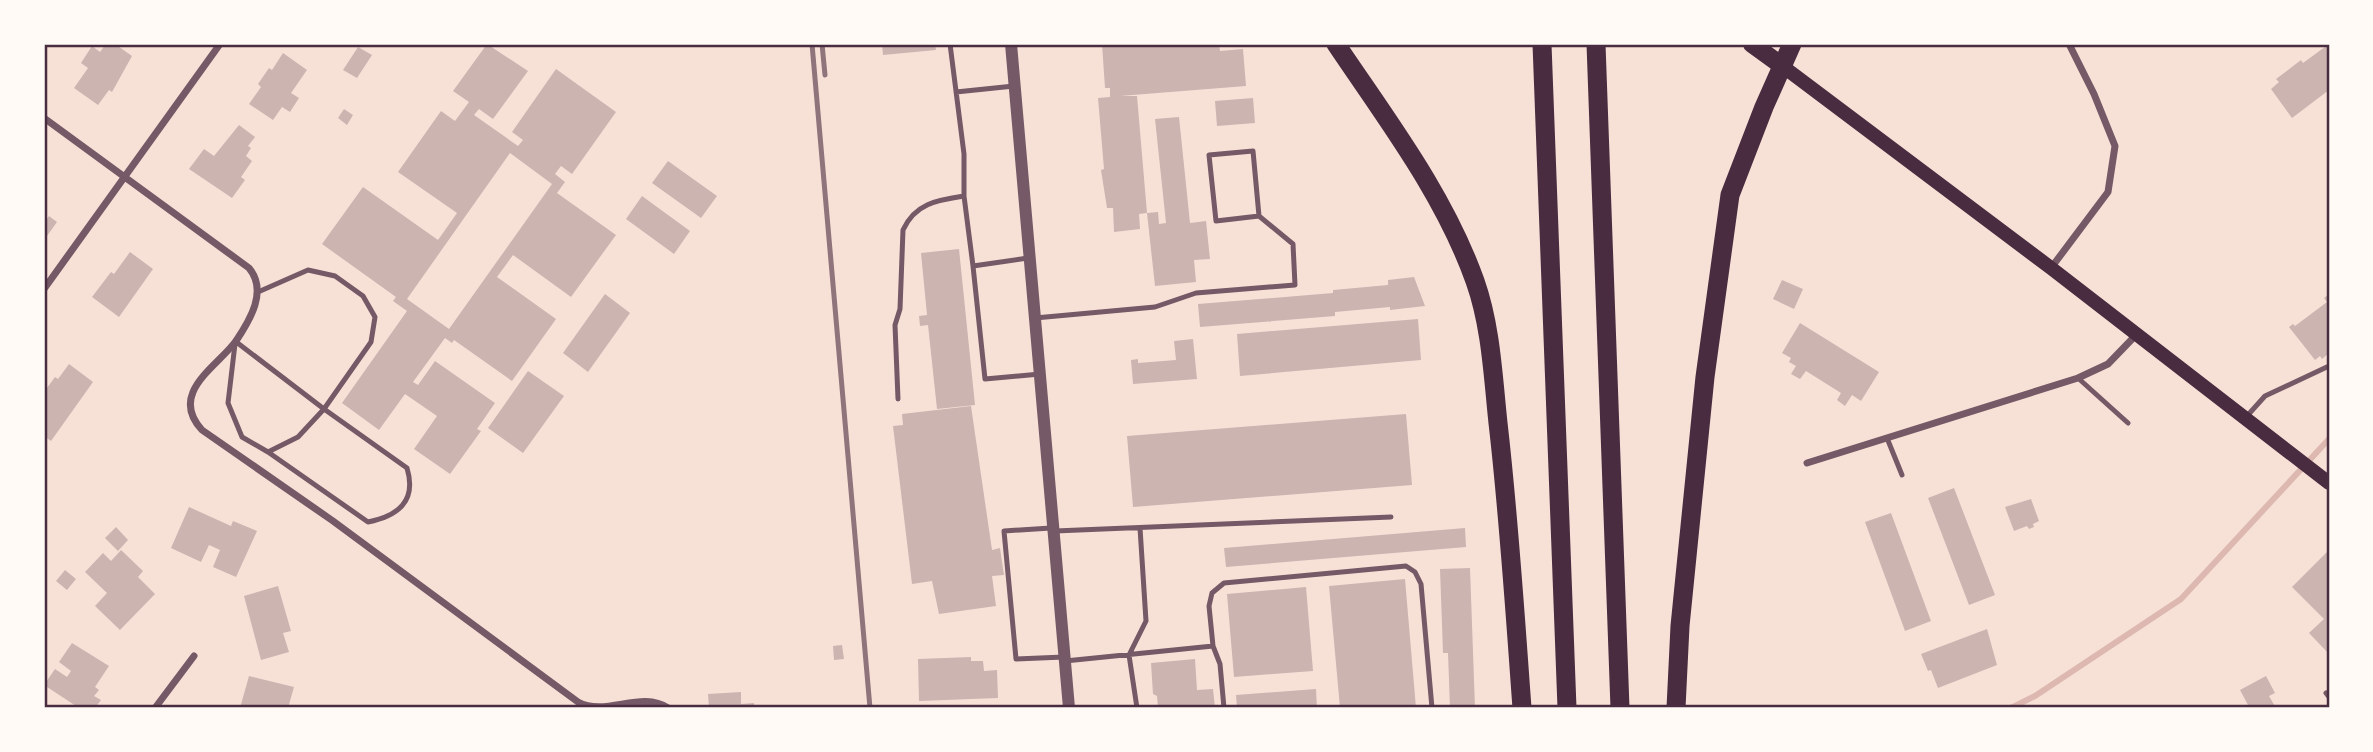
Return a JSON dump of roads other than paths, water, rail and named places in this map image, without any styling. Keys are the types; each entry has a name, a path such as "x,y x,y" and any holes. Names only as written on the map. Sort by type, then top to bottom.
{"highway":[{"path":"1336,44 1433,191 1457,236 1476,284 1492,366 1506,488 1522,708"},
{"path":"1542,44 1567,708"},
{"path":"1596,44 1620,708"},
{"path":"1676,708 1680,626 1705,377 1730,195 1781,65 1792,44"}],"main road":[{"path":"1752,44 2051,268 2323,478"}],"street":[{"path":"44,289 220,44"},
{"path":"1010,44 1069,708"},
{"path":"2051,268 2108,192 2115,146 2094,94 2069,44"},
{"path":"44,118 256,275 258,292 248,321 235,341 203,375 192,395 193,418 202,430 333,522 578,702 596,707 646,701 668,708"},
{"path":"1807,463 2078,378 2108,364 2136,334"},
{"path":"155,708 194,656"}],"lane":[{"path":"950,44 964,154 964,196 985,379 1040,374"},
{"path":"956,92 1014,86"},
{"path":"1035,318 1155,307 1196,293 1295,285 1293,244 1259,216 1253,151 1209,155 1216,221 1259,216"},
{"path":"898,399 895,325 900,309 903,230 908,218 921,207 934,201 964,196"},
{"path":"973,266 1029,258"},
{"path":"258,292 308,270 335,276 363,296 375,317 371,342 324,409 298,437 268,452"},
{"path":"235,341 407,468 412,483 406,500 388,518 368,522 268,452 242,438 228,403 235,341"},
{"path":"2245,419 2265,396 2329,366"},
{"path":"2078,378 2128,423"},
{"path":"1887,438 1902,475"},
{"path":"1213,646 1129,655 1016,659 1004,531 1391,517"},
{"path":"1137,708 1129,655 1146,621 1140,528"},
{"path":"1224,708 1220,664 1213,646 1209,606 1212,593 1224,583 1406,566 1415,572 1420,584 1432,708"}],"waterway":[{"path":"2011,708 2035,696 2181,599 2329,439"}],"railway":[{"path":"812,44 870,708"},
{"path":"822,44 825,75"}]}
